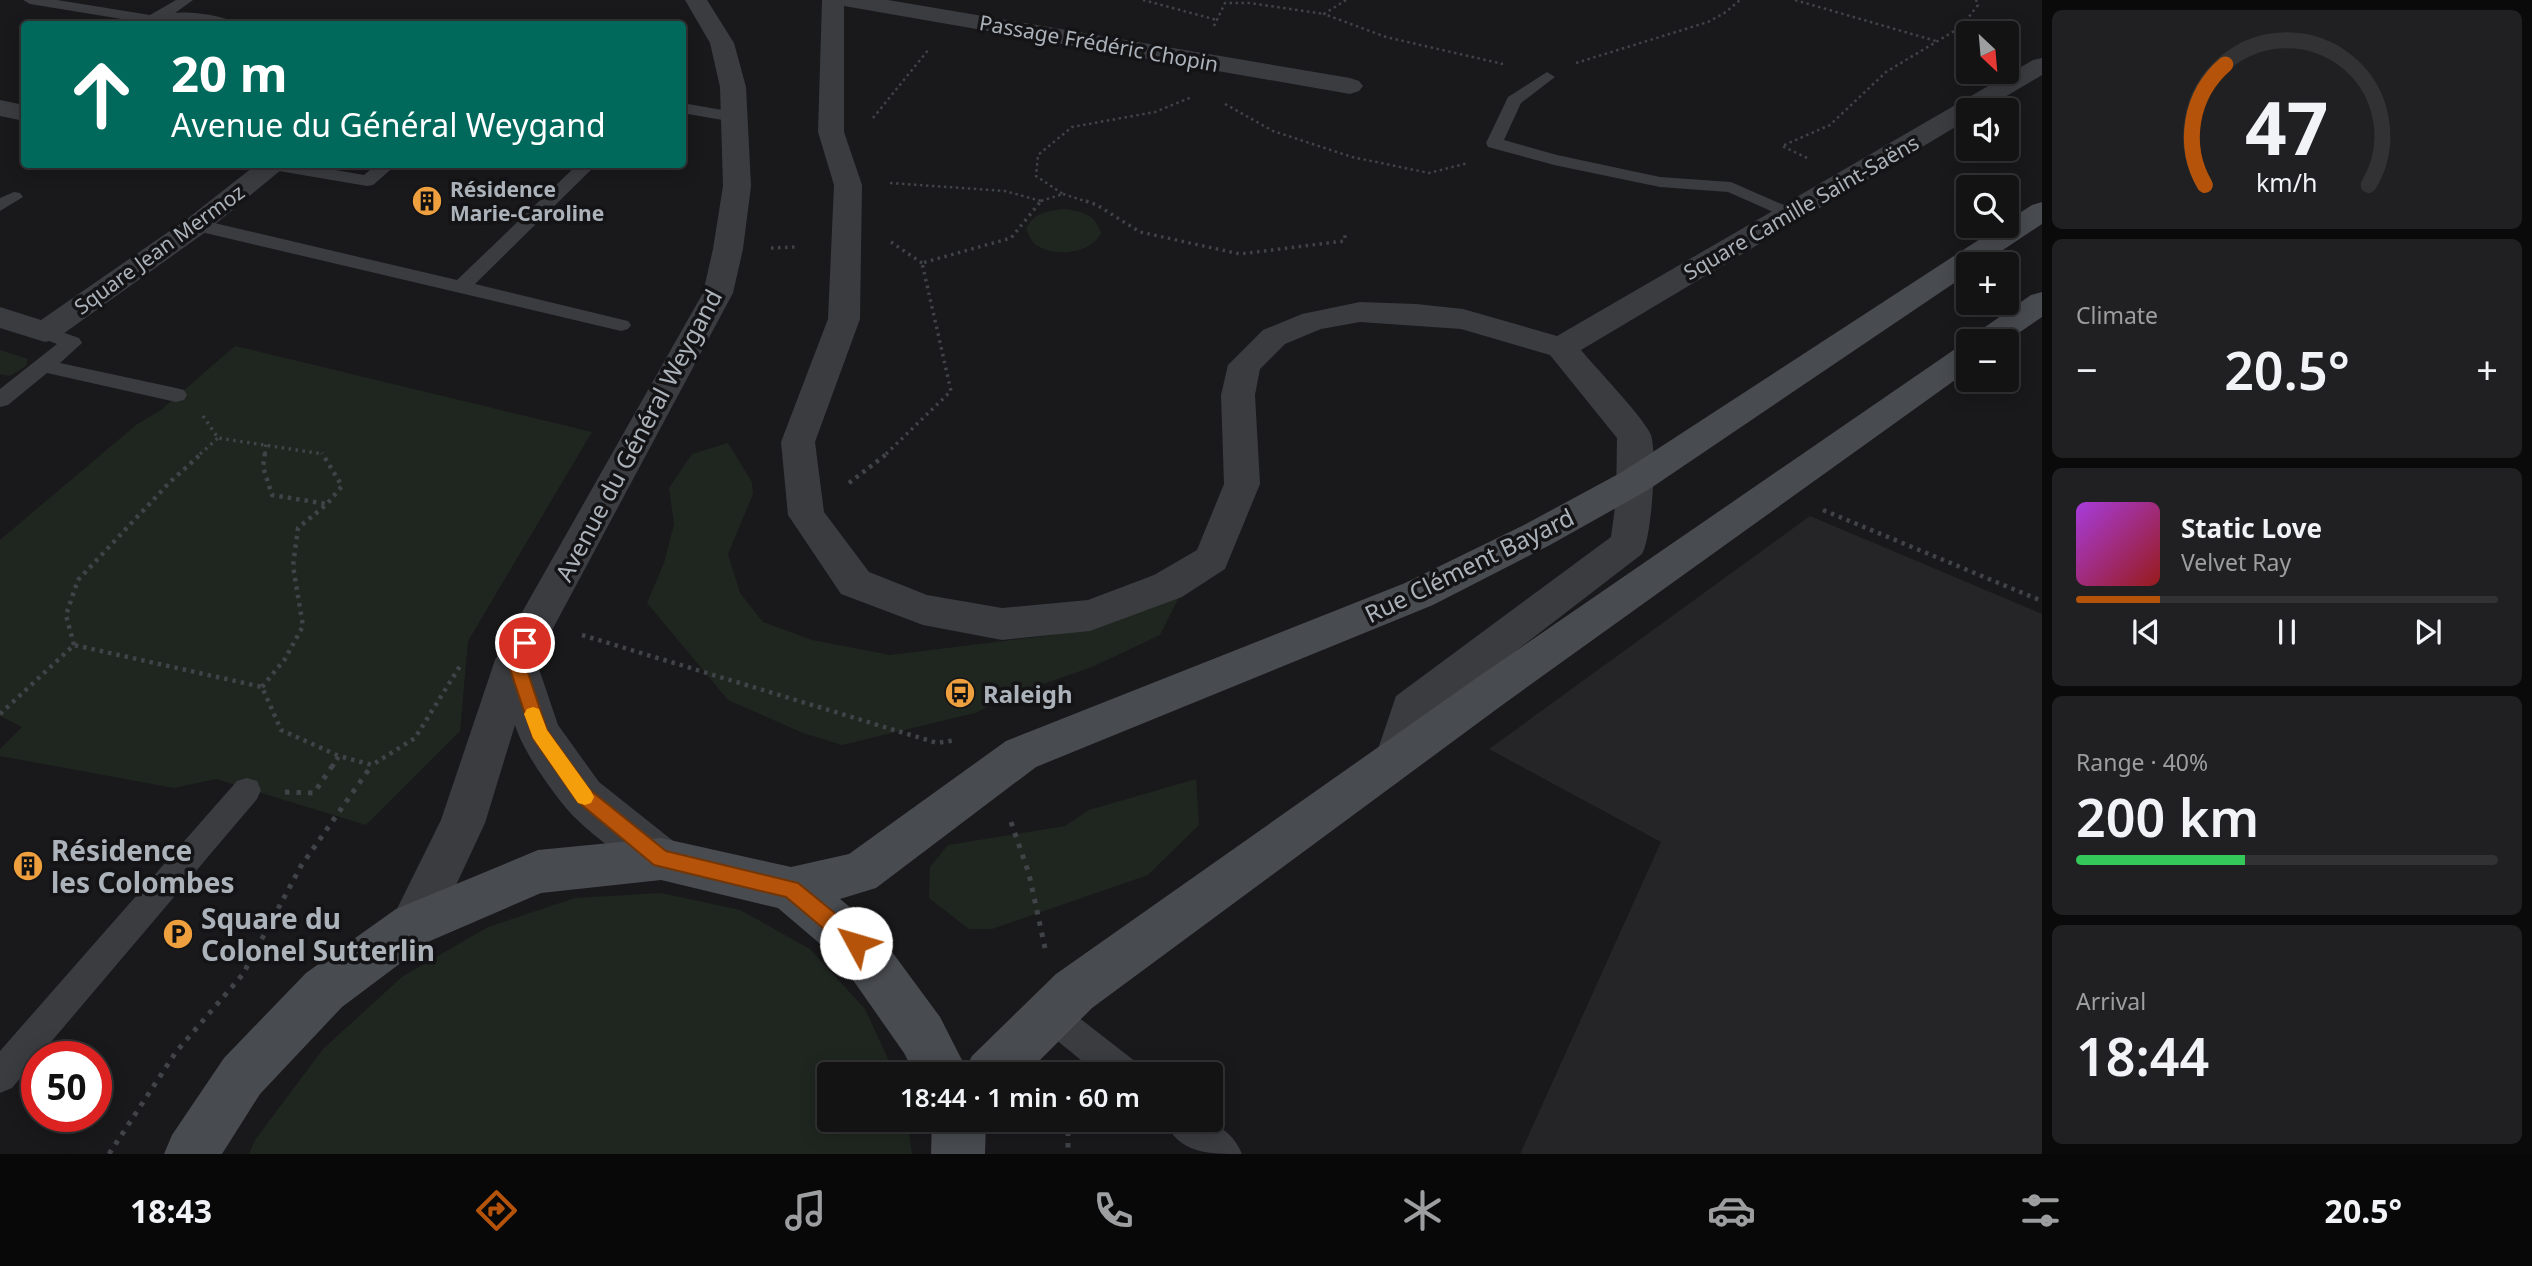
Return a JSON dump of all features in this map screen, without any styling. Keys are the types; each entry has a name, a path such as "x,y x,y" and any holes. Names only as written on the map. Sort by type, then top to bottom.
{"main road":[{"name":"Rue Clément Bayard","path":"791,889 860,873 1021,754 1419,594 1635,481 2042,211"},
{"path":"2003,329 2042,302"},
{"path":"1002,1062 1074,991 1397,758 1956,363"},
{"path":"191,1154 242,1076 324,990 413,925 538,872 661,859 791,889 856,943 922,1035 937,1062"},
{"path":"958,1154 959,1132"}],"street":[{"name":"Avenue du Général Weygand","path":"413,925 462,823 515,660 718,293 728,249 737,186 733,87 722,43 696,0"},
{"path":"834,0 831,132 848,185 845,320 798,443 806,515 855,583 923,610 1002,625 1090,615 1168,586 1212,559 1242,484 1238,395 1244,365 1274,337 1313,321 1360,312 1463,319 1561,348 1633,436 1635,481 1629,544 1411,708 1397,758"},
{"name":"Passage Frédéric Chopin","path":"848,0 1350,86"},
{"name":"Square Camille Saint-Saëns","path":"1561,348 2042,65"},
{"path":"0,108 21,112"},
{"name":"Square Jean Mermoz","path":"45,332 197,225 269,168"},
{"path":"0,317 45,332"},
{"path":"515,660 539,733 583,796 661,859"}],"lane":[{"path":"30,0 152,20 185,16 212,21"},
{"path":"152,20 186,0"},
{"path":"1547,77 1514,100 1494,143 1554,160 1660,182 1731,187 1789,214"},
{"path":"686,109 734,117"},
{"name":"Square Jean Mermoz","path":"291,168 368,181 384,168"},
{"path":"462,286 585,168"},
{"path":"197,225 621,325"},
{"path":"0,400 72,343 45,332"},
{"path":"44,366 176,395"},
{"path":"0,1076 247,790"},
{"path":"1049,1014 1109,1062"},
{"path":"1197,1132 1225,1154"}],"path":[{"path":"1143,0 1217,20"},
{"path":"1324,14 1346,0"},
{"path":"1197,60 1225,4 1245,1 1298,13 1324,14 1386,37 1479,57 1547,77 1594,54 1693,29 1735,7 1740,0"},
{"path":"1795,0 1936,41"},
{"path":"1849,178 1782,146 1830,125 1886,72 1961,27 1978,5 1976,0"},
{"path":"954,18 849,150 848,185 878,182 1005,191 1041,201 1063,194"},
{"path":"1193,97 1155,112 1072,127 1038,155 1036,176 1063,194 1097,205 1140,232 1240,254 1344,241 1346,232"},
{"path":"1217,99 1273,131 1352,157 1429,173 1487,157 1494,143"},
{"path":"806,515 878,462 951,391 922,263 1011,238 1041,201"},
{"path":"176,395 207,420 218,438"},
{"path":"74,645 66,615 78,580 170,482 218,438 322,452 342,486 327,504 298,528 293,566 303,626 285,659 261,687"},
{"path":"266,443 263,467 272,495 327,504"},
{"path":"1775,490 2042,601"},
{"path":"571,632 937,743 958,739"},
{"path":"74,645 261,687"},
{"path":"0,714 74,645"},
{"path":"109,1154 176,1052 243,974 301,866 372,765 415,738 463,661"},
{"path":"261,687 281,730 339,756 372,765"},
{"path":"247,790 314,793 339,756"},
{"path":"1007,808 1029,874 1046,952"},
{"path":"1068,1132 1068,1154"}],"shaded area":[{"path":"1065,209 1092,218 1101,233 1096,240 1089,246 1071,252 1052,251 1035,244 1026,229 1029,223 1042,213"},
{"path":"235,346 592,432 468,641 460,731 366,825 216,779 174,788 0,756 0,749 22,727 0,716 0,540 136,425 161,410"},
{"path":"0,350 28,359 26,366 10,376 0,374"},
{"path":"728,443 752,482 753,494 728,554 740,593 763,622 812,640 890,655 1053,635 1182,591 1160,635 1092,667 1020,692 975,713 842,745 803,733 728,700 647,603 664,563 674,524 669,488 692,454"},
{"path":"1810,516 2042,614 2042,1154 1520,1154 1661,842 1489,749"},
{"path":"1196,779 1199,825 1148,875 992,929 969,929 929,898 930,867 948,845 1065,826 1089,810"},
{"path":"661,893 740,910 810,949 865,1009 889,1062 817,1062 817,1132 909,1132 912,1154 249,1154 255,1140 323,1049 403,976 488,927 575,898"}],"slow traffic":[{"path":"533,714 539,733 585,797"}],"place":[{"name":"Résidence Marie-Caroline","path":"427,201"},
{"name":"Raleigh","path":"960,693"},
{"name":"Résidence les Colombes","path":"28,866"},
{"name":"Square du Colonel Sutterlin","path":"178,934"}],"route":[{"path":"525,643 515,660 539,733 583,796 661,859 791,889 856,943"}]}
